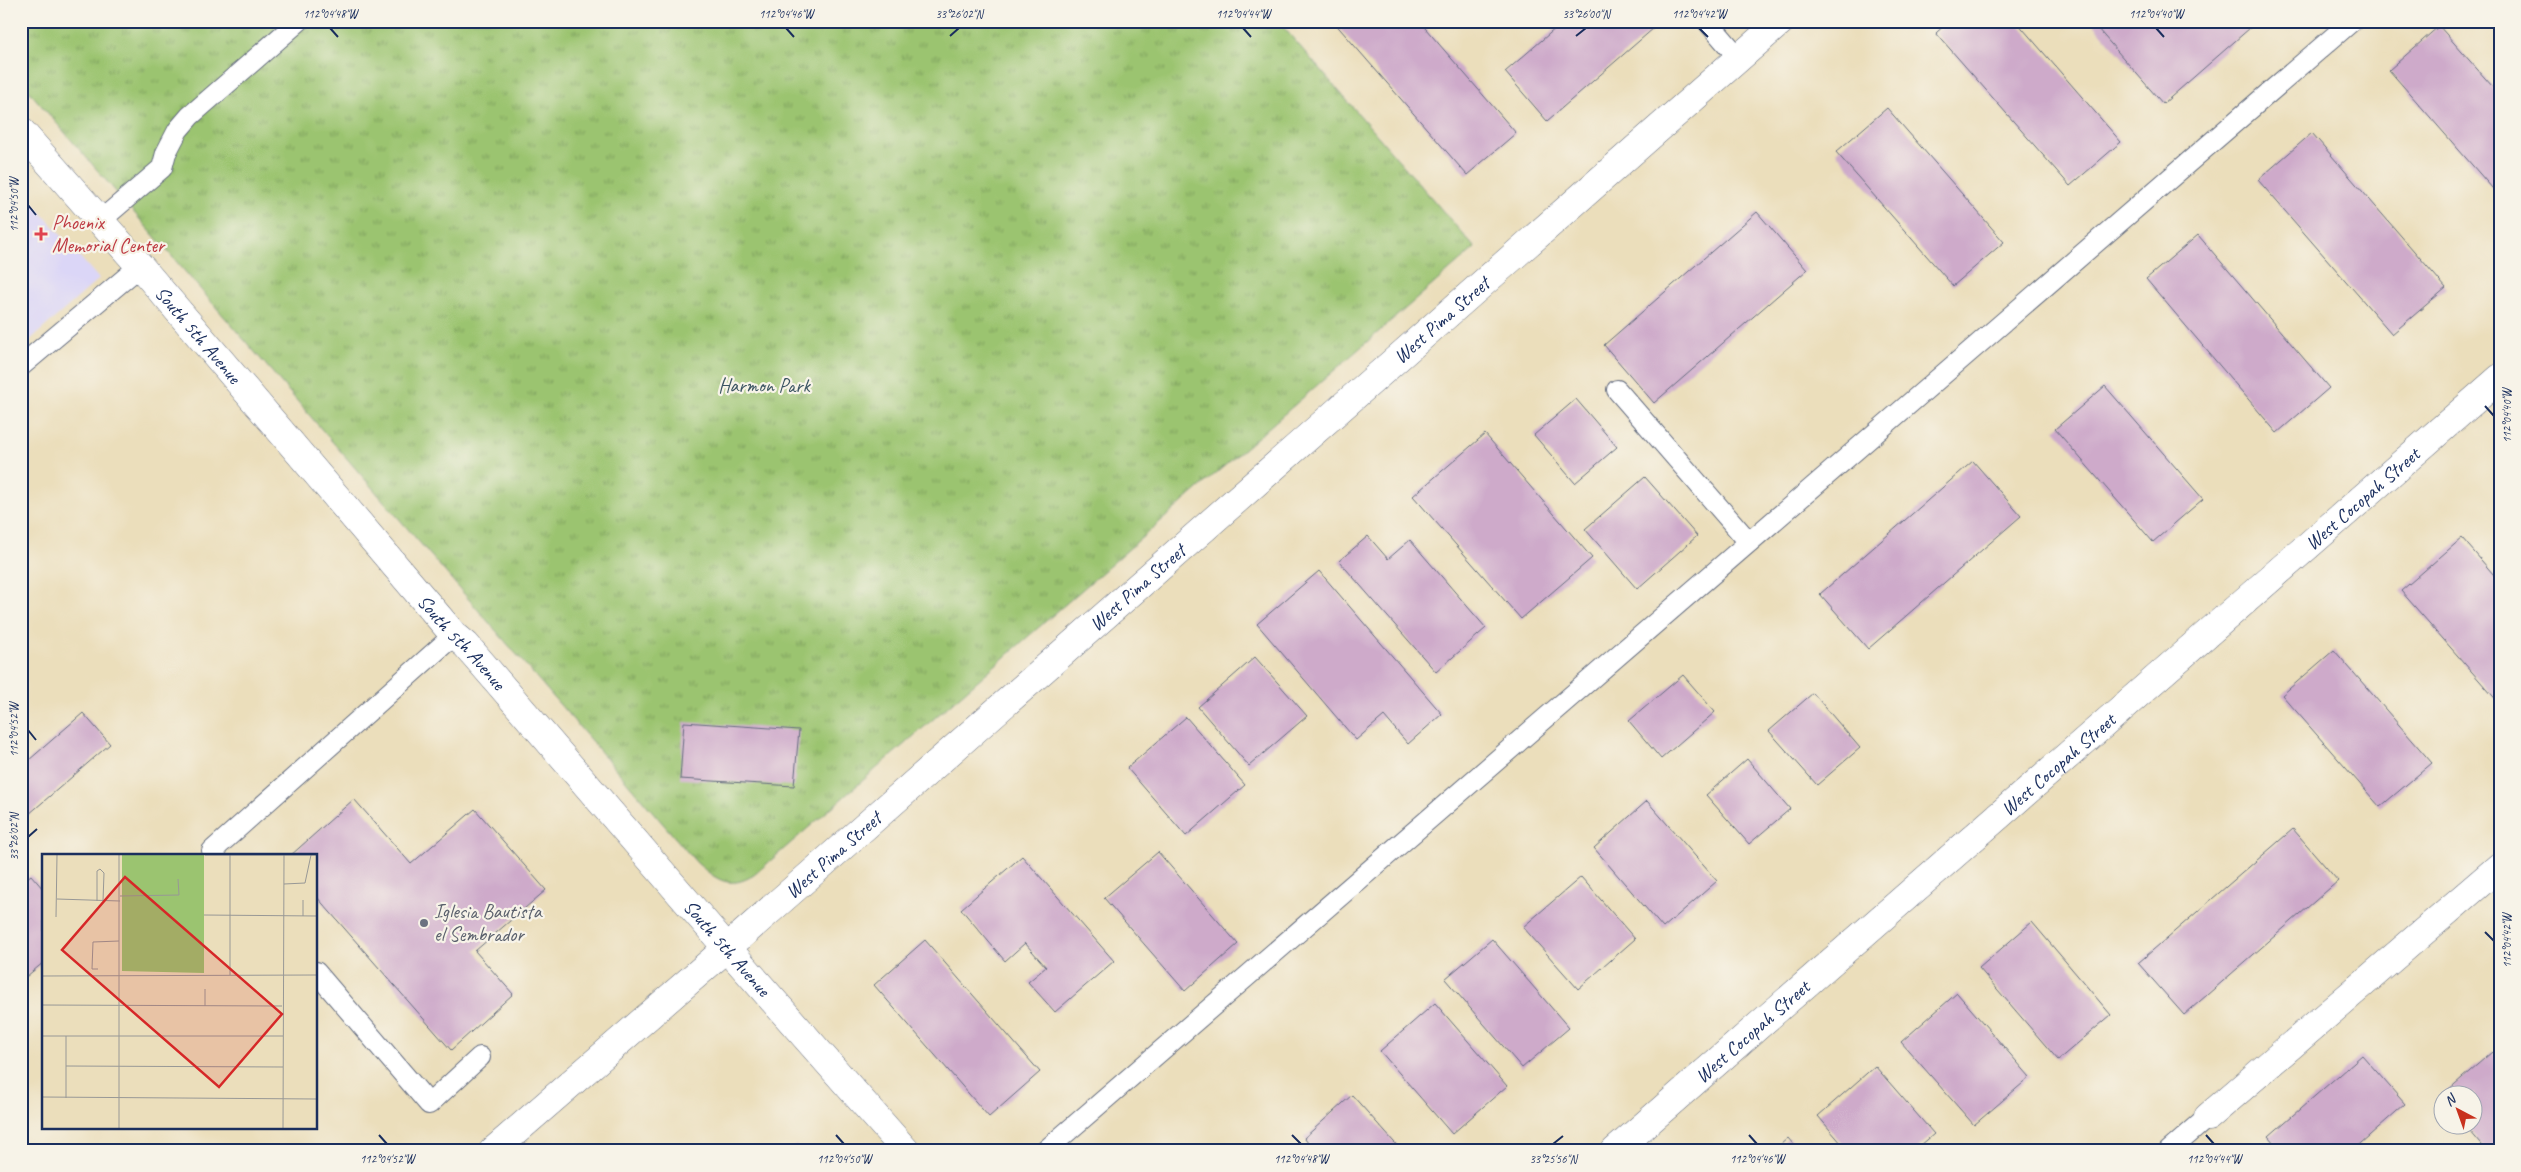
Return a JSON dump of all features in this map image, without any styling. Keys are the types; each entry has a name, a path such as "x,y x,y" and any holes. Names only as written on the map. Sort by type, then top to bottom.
{"street":[{"name":"West Pima Street","path":"492,1151 727,948 1781,21"},
{"name":"South 5th Avenue","path":"21,131 140,266 454,635 466,645 727,948 906,1151"},
{"name":"West Cocopah Street","path":"1615,1151 2500,378"},
{"path":"2208,1117 2500,866"}],"lane":[{"path":"100,221 162,168 166,153 178,130 190,116 299,21"},
{"path":"1707,21 1738,57"},
{"path":"1045,1151 2352,21"},
{"path":"21,366 140,266"},
{"path":"1617,390 1749,542"},
{"path":"215,854 212,850 454,635"},
{"path":"318,974 429,1104 480,1057"},
{"path":"2169,1151 2208,1117"}],"shaded area":[{"name":"Phoenix Memorial Center","path":"21,189 99,279 21,348"}],"green space":[{"name":"Harmon Park","path":"21,21 1278,21 1475,248 754,875 737,882 730,882 717,878 697,863 21,82"}],"building":[{"path":"1333,21 1419,21 1516,133 1467,175"},
{"path":"1564,21 1662,21 1547,121 1505,72"},
{"path":"1949,21 2016,21 2121,142 2070,186 1936,33"},
{"path":"2091,21 2258,21 2163,104"},
{"path":"2439,26 2500,95 2500,197 2389,70"},
{"path":"1887,108 2004,242 1953,286 1836,152"},
{"path":"2312,133 2446,288 2392,334 2258,180"},
{"path":"1757,212 1807,270 1654,403 1604,345"},
{"path":"2198,235 2329,388 2277,433 2146,279"},
{"path":"2105,386 2203,499 2153,542 2055,429"},
{"path":"1576,399 1617,447 1575,483 1534,435"},
{"path":"1485,434 1592,558 1521,619 1413,496"},
{"path":"1973,461 2021,516 1868,649 1820,594"},
{"path":"1645,477 1697,536 1637,589 1585,529"},
{"path":"1368,536 1388,559 1410,540 1486,628 1436,672 1339,561"},
{"path":"2462,538 2500,582 2500,704 2401,591"},
{"path":"1319,571 1442,714 1408,744 1384,716 1356,740 1257,624"},
{"path":"2334,650 2432,763 2380,807 2282,695"},
{"path":"1255,657 1307,716 1249,766 1198,707"},
{"path":"1683,675 1715,712 1661,759 1629,721"},
{"path":"1813,693 1860,748 1817,785 1769,731"},
{"path":"83,713 110,744 21,821 21,767"},
{"path":"1186,717 1245,785 1186,836 1127,768"},
{"path":"684,722 799,730 794,786 680,779"},
{"path":"1747,759 1790,809 1749,844 1706,795"},
{"name":"Iglesia Bautista el Sembrador","path":"354,799 411,864 475,809 546,890 475,951 513,994 451,1050 318,898 318,854 292,854"},
{"path":"1647,801 1717,881 1663,928 1594,848"},
{"path":"2293,829 2338,881 2184,1015 2138,963"},
{"path":"1158,852 1238,944 1185,991 1104,898"},
{"path":"1022,856 1114,961 1055,1012 1028,982 1046,967 1025,943 1005,961 961,909"},
{"path":"31,875 42,888 42,964 21,981 21,883"},
{"path":"1581,877 1635,939 1578,989 1523,927"},
{"path":"2032,922 2111,1015 2058,1060 1979,968"},
{"path":"1492,939 1569,1028 1522,1068 1445,979"},
{"path":"925,940 1040,1072 989,1117 874,985"},
{"path":"1957,993 2030,1077 1974,1125 1901,1042"},
{"path":"1435,1003 1507,1086 1452,1134 1380,1051"},
{"path":"2492,1052 2500,1061 2500,1151 2487,1151 2473,1134 2484,1134 2484,1084 2455,1084"},
{"path":"2362,1055 2405,1104 2352,1151 2282,1151 2269,1136"},
{"path":"1875,1066 1934,1134 1914,1151 1848,1151 1818,1116"},
{"path":"1352,1095 1402,1151 1315,1151 1304,1138"},
{"path":"1788,1138 1799,1151 1773,1151"},
{"path":"796,1145 801,1151 789,1151"}],"place":[{"name":"Phoenix Memorial Center","path":"41,234"},
{"name":"Iglesia Bautista el Sembrador","path":"424,923"}]}
